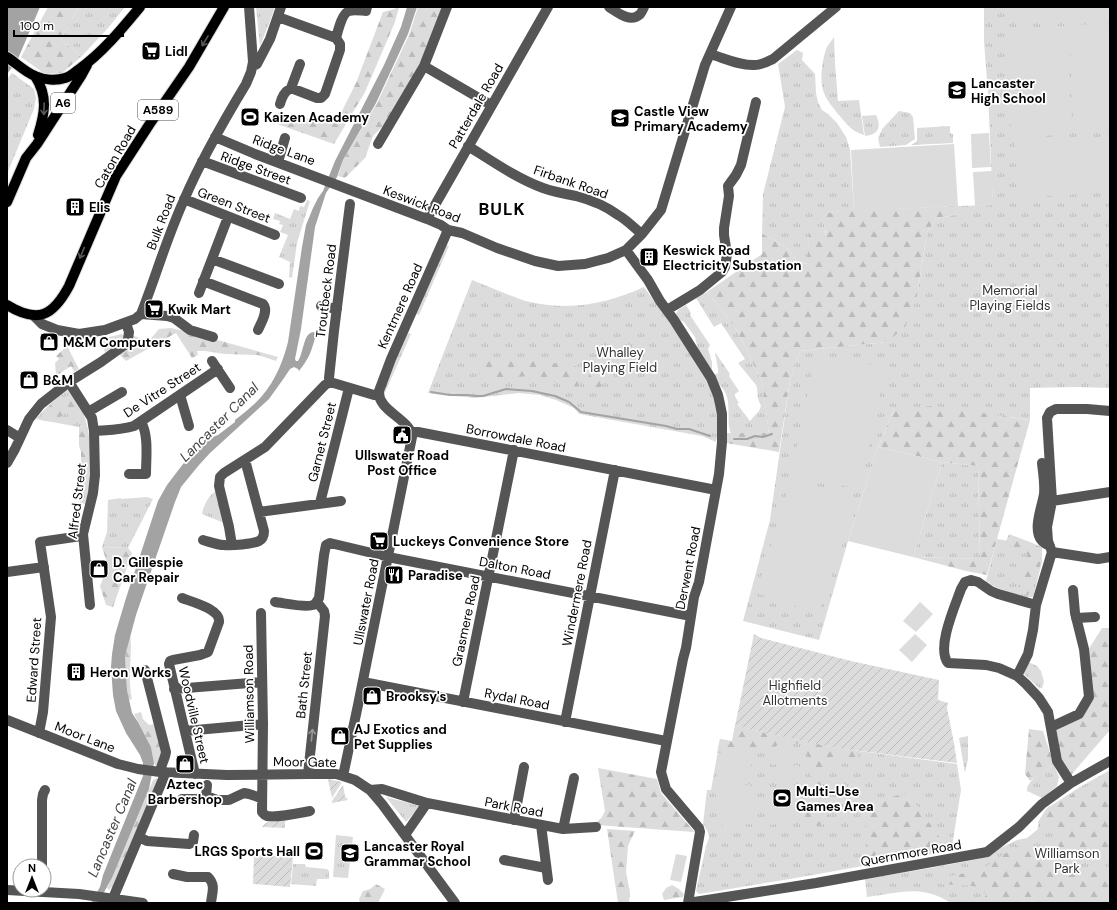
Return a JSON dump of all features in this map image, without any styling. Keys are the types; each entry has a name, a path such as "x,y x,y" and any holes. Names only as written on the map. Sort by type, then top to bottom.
{"main road":[{"path":"32,75 48,80 66,78 88,64 111,42 140,7"},
{"name":"Caton Road","path":"33,315 42,314 53,309 63,297 69,286 100,210 119,170 189,66 224,7"},
{"path":"7,57 32,75 41,85 45,103 44,116 38,136 39,142"},
{"name":"A6","path":"7,202 26,158 39,142 88,64"},
{"path":"7,305 23,314 33,315"}],"street":[{"name":"Bulk Road","path":"141,314 184,199 202,161 248,79 253,66 249,7"},
{"path":"336,38 345,14 350,11 366,11 366,7"},
{"path":"378,144 424,66 447,7"},
{"name":"Patterdale Road","path":"428,219 491,105 548,7"},
{"path":"609,7 628,18 633,18 639,15 644,7"},
{"name":"Keswick Road","path":"343,187 428,219 448,230 462,233 497,248 535,261 558,266 585,264 608,258 626,250 642,234 661,210 705,65 730,7"},
{"path":"710,54 740,64 754,65 764,63 779,55 836,7"},
{"path":"253,66 261,59 270,39 279,12 336,38 340,44 340,50 325,94 321,98 317,98 291,88"},
{"path":"280,104 283,95 291,88 300,64"},
{"path":"424,66 491,105"},
{"path":"667,310 700,290 722,272 725,267 727,254 724,228 729,196 725,183 736,175 741,165 756,102"},
{"name":"Ridge Lane","path":"215,137 343,187"},
{"path":"278,162 285,138"},
{"name":"Firbank Road","path":"468,146 523,179 563,194 577,196 609,209 619,215 642,234"},
{"name":"Ridge Street","path":"202,161 301,198"},
{"name":"Green Street","path":"184,199 275,235"},
{"name":"Troutbeck Road","path":"330,382 329,378 350,204"},
{"path":"199,292 228,217"},
{"name":"Kentmere Road","path":"378,394 391,359 448,230"},
{"name":"Derwent Road","path":"626,250 648,280 660,302 667,310 711,378 718,395 722,414 722,442 719,474 661,772 666,789 670,796 699,828 700,832 688,903"},
{"path":"212,259 280,284"},
{"path":"203,281 262,304 265,307 265,311 258,330"},
{"path":"321,306 337,309"},
{"path":"33,315 42,324 57,330 85,334 105,330 126,323 135,319 141,314 167,316 174,318 190,330 213,337"},
{"path":"7,463 28,419 41,404 69,382 126,344 129,332 126,323"},
{"name":"De Vitre Street","path":"94,431 128,428 141,422 180,395 215,365 230,388"},
{"name":"Alfred Street","path":"69,382 88,412 93,423 94,431 95,475 93,493 83,534 90,605"},
{"path":"232,546 229,527 218,486 220,477 270,443 325,385 330,382 374,395 378,394 382,403 412,432"},
{"name":"Garnet Street","path":"320,503 349,388"},
{"path":"88,412 122,392"},
{"path":"180,395 189,426"},
{"path":"1017,676 1028,654 1036,605 1051,549 1048,541 1047,527 1052,501 1047,418 1050,412 1056,409 1110,411"},
{"path":"129,474 146,474 145,435 141,422"},
{"path":"7,430 20,438"},
{"name":"Borrowdale Road","path":"412,432 514,450 716,490"},
{"name":"Ullswater Road","path":"343,776 412,443 412,432"},
{"name":"Grasmere Road","path":"463,702 514,450"},
{"path":"203,540 232,546 258,541 264,535 245,460"},
{"path":"1042,463 1044,495 1038,526 1041,540 1051,549 1098,559 1110,557"},
{"name":"Windermere Road","path":"565,722 615,470"},
{"path":"1052,501 1110,492"},
{"path":"259,512 341,501"},
{"name":"Edward Street","path":"39,733 43,712 51,617 40,542 81,536 83,534"},
{"name":"Dalton Road","path":"317,602 319,598 324,555 326,546 330,543 388,557 691,616"},
{"path":"7,572 44,567"},
{"path":"948,663 944,659 943,651 945,638 961,589 965,582 971,580 978,582 998,594 1036,605"},
{"path":"1051,727 1079,714 1090,697 1084,649 1076,618 1074,590"},
{"name":"Woodville Street","path":"182,598 211,610 220,618 208,652 200,656 173,660 170,661 169,664 195,774"},
{"path":"275,602 308,606 314,605 317,602"},
{"name":"Bath Street","path":"308,774 325,616 324,611 317,602"},
{"name":"Williamson Road","path":"261,613 263,724 262,812 267,816 293,814 310,810"},
{"path":"1076,618 1095,617"},
{"path":"937,664 948,663 986,665 999,668 1017,676 1042,702 1048,712 1057,761 1072,783"},
{"path":"110,900 139,838 166,752 145,670"},
{"path":"174,689 262,682"},
{"name":"Rydal Road","path":"363,682 666,741"},
{"name":"Moor Lane","path":"7,720 118,764 160,772"},
{"path":"185,731 263,724"},
{"name":"Quernmore Road","path":"688,903 816,883 987,852 1020,827 1042,804 1072,783 1110,761"},
{"path":"514,820 524,766"},
{"name":"Moor Gate","path":"160,772 228,775 336,774 355,780 370,790 455,903"},
{"path":"563,829 574,778"},
{"name":"Park Road","path":"370,790 382,789 427,803 563,829 596,827"},
{"path":"42,858 42,800 45,790"},
{"path":"182,799 197,799 207,791 216,800 229,800 244,794 261,798"},
{"path":"405,835 427,803"},
{"path":"541,825 548,880"},
{"path":"139,838 147,841 189,844 193,842 194,835"},
{"path":"504,860 546,868"},
{"path":"172,874 186,877 208,878 212,881 213,886 211,903"},
{"path":"52,892 143,903"}],"green space":[{"path":"48,7 79,7 61,39 81,57 62,73 45,74 21,57"},
{"path":"79,7 125,7 81,57 61,39"},
{"path":"256,7 275,7 260,46"},
{"path":"396,7 399,7 395,22 365,92 334,144 277,124 274,117 279,112 325,122 339,117 356,83 383,12 395,9"},
{"path":"418,7 443,7 425,54 389,120 373,136 365,158 345,178 338,176 343,160 377,103 409,35"},
{"name":"Memorial Playing Fields","path":"984,7 1110,7 1110,388 1030,388 1030,420 1011,417 894,409 878,447 848,541 819,640 743,621 770,520 790,380 800,351 887,342 917,296 927,232 936,219 958,214 958,206 993,205 988,92 984,42"},
{"path":"1015,7 1110,7 1110,20 1016,24"},
{"path":"1110,24 1110,132 1074,134 1069,25"},
{"path":"1066,26 1072,134 1011,138 1006,29"},
{"path":"834,37 838,101 859,100 864,135 860,134 844,121 828,101 822,88 821,76 824,58 827,47"},
{"path":"797,50 803,53 802,60 815,74 816,93 822,110 837,123 846,137 850,149 854,211 827,213 824,220 825,237 819,232 809,236 808,264 797,261 789,250 762,234 763,194 785,107 778,64"},
{"path":"12,73 34,89 36,98 34,109 7,174 7,79"},
{"path":"899,111 910,113 913,117 915,139 906,145 880,147 878,138 883,128"},
{"path":"876,115 879,123 878,130 873,134 865,136 862,116"},
{"path":"950,126 950,133 953,134 953,143 911,145 917,141 917,128"},
{"path":"989,133 991,167 972,168 971,134"},
{"path":"1110,137 1110,192 1017,198 1015,142"},
{"path":"954,144 958,206 854,211 851,150"},
{"path":"992,171 993,205 975,206 973,172"},
{"path":"307,200 310,201 297,243 292,278 289,277 290,262 279,257 288,235 280,232 283,225 279,224 280,221 273,219 275,213 290,219 294,209 299,211 300,206 304,207"},
{"path":"958,206 958,214 936,219 927,232 917,296 905,327 887,342 800,351 790,380 779,452 726,443 726,433 769,433 762,382 737,330 707,292 762,254 762,234 789,250 797,261 807,264 811,226 825,236 826,232 823,221 827,213"},
{"path":"446,245 449,246 419,315 416,314"},
{"name":"Whalley Playing Field","path":"472,280 525,301 560,306 574,306 602,302 644,287 702,368 717,404 719,428 716,442 702,436 579,414 574,408 540,395 519,393 475,398 428,393"},
{"path":"707,292 737,330 762,382 769,433 731,433 726,394 715,378 715,375 718,373 718,369 715,352 730,374 729,376 739,391 734,395 739,403 737,404 750,421 759,411 761,406 758,399 756,385 738,363 745,359 721,323 714,327 696,298"},
{"path":"686,305 691,313 690,315 710,345 708,349 712,362 712,369 710,369 698,349 695,337 684,322 678,319 676,314 678,310"},
{"path":"171,328 278,357 276,361 258,355 197,351 198,355 192,358 176,333 126,361 118,353 131,335 149,341 159,329"},
{"path":"408,333 411,334 383,397 381,394"},
{"path":"122,334 124,337 118,345 105,352 100,339"},
{"path":"67,346 79,369 74,372 71,366 59,374 56,374 55,363 59,359 56,356"},
{"path":"816,354 886,367 860,489 791,475"},
{"path":"509,356 585,368 577,387 528,376 506,377 491,380 479,374 478,365 491,359"},
{"path":"591,371 601,372 605,378 600,388 589,388 587,380"},
{"path":"69,389 83,412 87,425 79,427 36,419 51,403"},
{"path":"70,395 74,396 81,407 79,410 72,410 66,413 55,422 40,420 45,411 52,404 61,398"},
{"path":"934,406 1030,420 987,575 913,557 980,559 978,466 942,462 878,447 894,409"},
{"path":"87,425 91,465 88,496 85,504 80,503 81,452 79,446 79,427"},
{"path":"878,447 942,462 913,557 848,541"},
{"path":"942,462 978,466 980,559 913,557"},
{"path":"792,477 858,500 818,614 756,593"},
{"path":"216,491 224,523 202,514 207,501"},
{"path":"147,497 153,499 128,548 102,547 107,532 108,500"},
{"path":"1009,534 1035,544 1040,549 1041,562 1032,590 1027,595 1020,593 1018,588 1027,554 1005,544"},
{"path":"997,539 1042,546 1042,562 1033,597 1008,593 986,581"},
{"path":"102,547 128,548 132,553 113,607 106,605 100,586 108,566"},
{"path":"920,602 933,614 916,632 903,621"},
{"path":"1102,628 1110,628 1110,730 1071,775 1061,758 1056,728 1092,699 1087,652"},
{"path":"130,633 130,682 132,699 129,700 125,656"},
{"name":"Highfield Allotments","path":"754,634 761,638 851,661 939,680 938,700 948,703 947,708 957,763 836,748 735,726"},
{"path":"915,634 927,645 912,662 899,650"},
{"path":"1028,662 1037,666 1041,671 1044,682 1042,688 1039,688 1025,675 1024,672"},
{"path":"141,712 143,719 149,725 155,724 162,757 156,766 151,747 134,714"},
{"path":"735,726 836,748 957,764 961,790 953,840 953,850 699,894 696,891 709,838 708,832 703,824 707,790 711,790 720,739 732,742"},
{"path":"735,726 836,748 857,751 858,758 833,761 822,769 822,781 829,816 822,825 806,828 799,782 810,780 811,776 805,742 717,753 720,739 732,741"},
{"path":"1029,729 1043,731 1054,765 1030,781 1025,774"},
{"path":"968,736 968,759 965,773 959,738"},
{"path":"796,749 798,761 772,765 771,753"},
{"path":"749,750 754,781 716,789 720,755"},
{"path":"799,765 801,777 775,780 773,768"},
{"path":"1054,765 1059,777 1057,786 1042,798 1027,791 1033,780"},
{"path":"598,768 657,779 661,793 694,832 596,825 605,811"},
{"name":"Williamson Park","path":"1110,770 1110,903 951,903 931,894 913,891 867,897 865,879 978,859 1017,840 1027,838 1037,830 1038,822 1046,809"},
{"path":"1110,772 1110,861 1103,858 1082,858 1052,852 1050,845 1061,833 1052,824 1045,825 1041,822 1049,809"},
{"path":"157,778 158,780 134,838 112,887 109,890 107,888 153,780"},
{"path":"328,779 342,782 332,798"},
{"path":"751,784 758,822 723,829 715,791"},
{"path":"343,785 345,796 348,800 332,803 332,801"},
{"name":"Multi-Use Games Area","path":"797,785 803,820 770,825 764,790"},
{"path":"908,793 942,841 953,840 953,850 871,865 862,802"},
{"path":"386,797 420,806 406,822"},
{"path":"285,820 285,828 262,827 270,821"},
{"path":"607,829 635,831 628,846 626,872 630,892 629,903 618,903"},
{"path":"336,835 353,837 348,878 333,877"},
{"path":"1016,846 1041,854 1064,866 1103,868 1110,872 1110,903 981,903 986,895 982,888 941,884 940,878 981,870"},
{"path":"676,854 687,856 681,882 670,880"},
{"path":"254,855 293,857 290,887 253,884"},
{"path":"293,864 305,864 306,867 327,869 329,871 329,879 317,879 316,886 291,884"},
{"path":"376,884 385,889 378,903 360,903 359,899 363,891 370,889"},
{"path":"672,885 684,894 683,897 664,900 662,894 666,888"}],"shaded area":[{"path":"7,7 40,7 17,61 7,74"},
{"path":"407,7 417,7 408,34 376,103 343,160 337,177 326,193 315,227 301,329 295,359 298,361 308,335 314,332 316,335 310,354 299,371 294,367 290,369 269,399 199,465 181,487 175,502 136,615 125,656 127,690 132,713 151,747 154,763 149,789 112,878 98,903 91,903 100,887 103,875 143,776 143,763 140,755 126,733 116,711 111,667 115,635 158,501 167,485 183,464 199,447 208,439 218,435 235,422 235,420 259,400 275,377 283,360 288,342 306,225 318,198 323,191 335,161 384,65 401,27"}],"waterway":[{"path":"431,392 450,395 483,396 506,389 532,391 555,396 569,402 581,412 677,429 689,429 710,436"},
{"path":"734,439 747,439 755,436 763,437 772,434"}],"place":[{"name":"Lidl","path":"151,51"},
{"name":"Lancaster High School","path":"957,90"},
{"name":"Kaizen Academy","path":"250,117"},
{"name":"Castle View Primary Academy","path":"620,118"},
{"name":"Elis","path":"75,207"},
{"name":"Keswick Road Electricity Substation","path":"649,257"},
{"name":"Kwik Mart","path":"154,309"},
{"name":"M&M Computers","path":"49,342"},
{"name":"B&M","path":"29,380"},
{"name":"Ullswater Road Post Office","path":"402,435"},
{"name":"Luckeys Convenience Store","path":"379,541"},
{"name":"D. Gillespie Car Repair","path":"99,569"},
{"name":"Paradise","path":"394,575"},
{"name":"Heron Works","path":"76,672"},
{"name":"Brooksy's","path":"372,696"},
{"name":"AJ Exotics and Pet Supplies","path":"340,736"},
{"name":"Aztec Barbershop","path":"185,764"},
{"name":"Multi-Use Games Area","path":"782,798"},
{"name":"LRGS Sports Hall","path":"314,851"},
{"name":"Lancaster Royal Grammar School","path":"350,853"}],"district":[{"name":"BULK","path":"502,209"}],"water label":[{"name":"Lancaster Canal","path":"219,422"},
{"name":"Lancaster Canal","path":"112,828"}]}
